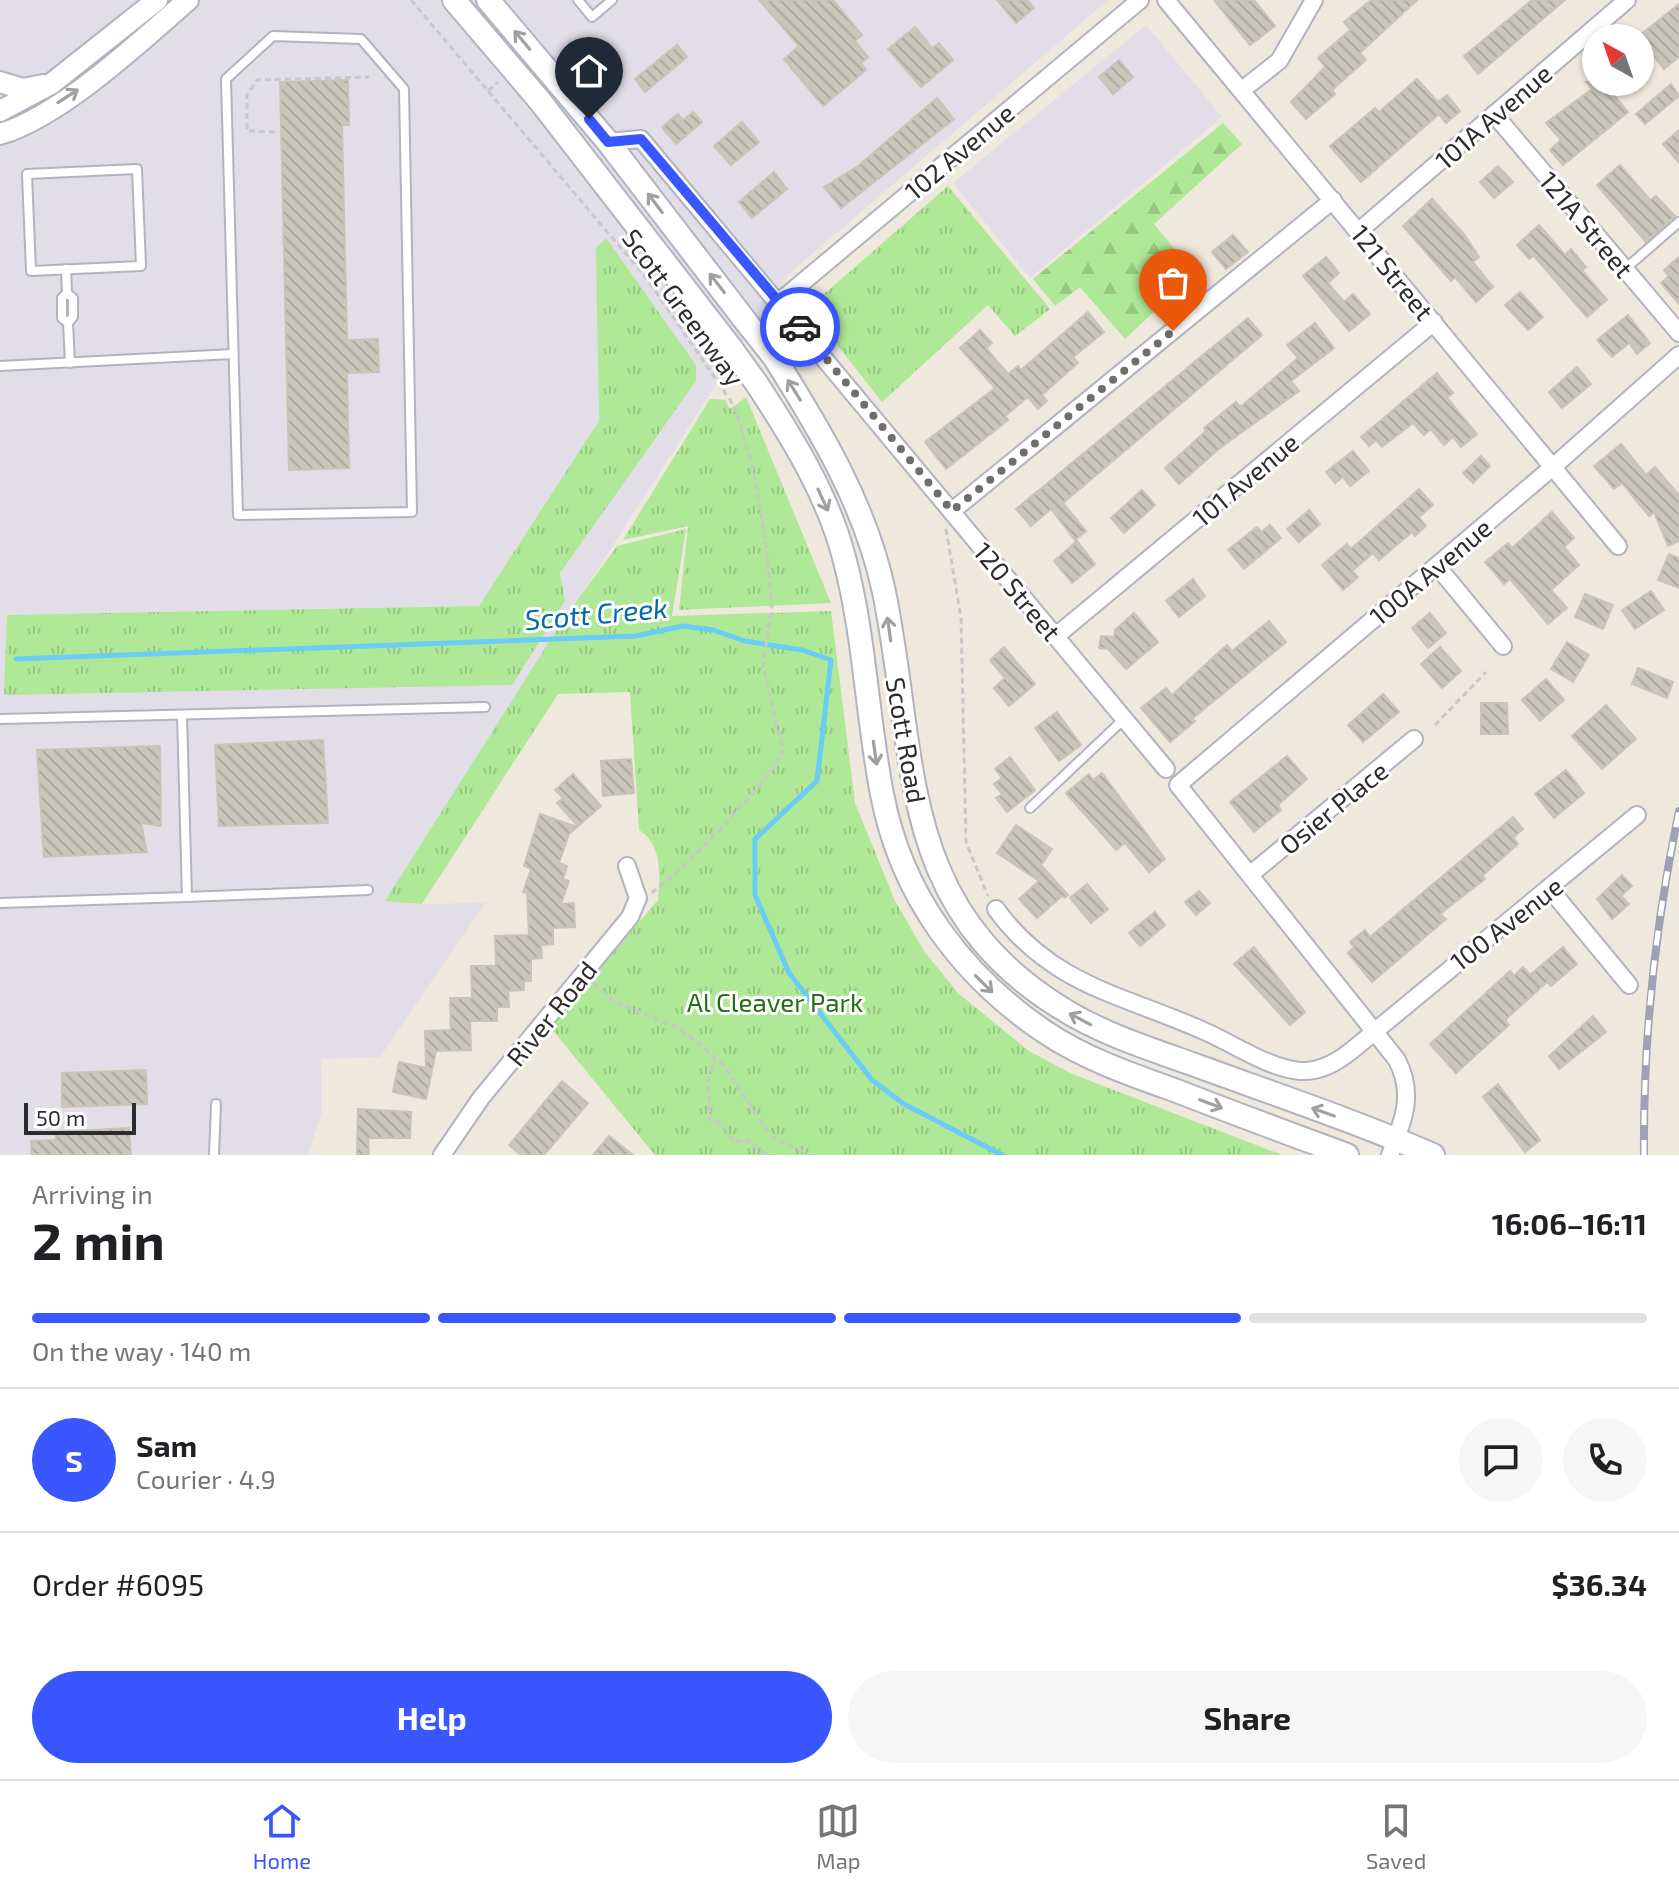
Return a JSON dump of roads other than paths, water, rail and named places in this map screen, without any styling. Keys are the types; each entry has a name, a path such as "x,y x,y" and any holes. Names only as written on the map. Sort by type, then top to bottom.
{"main road":[{"name":"Scott Road","path":"454,0 584,159 731,348 798,450 833,521 854,600 888,820 918,897 946,941 991,992 1070,1047 1347,1155"},
{"path":"492,1 608,142"},
{"name":"Scott Road","path":"608,142 774,357 820,433 859,511 884,592 906,751 922,825 952,895 993,952 1033,989 1101,1030 1393,1147"},
{"path":"1393,1147 1433,1155"}],"street":[{"path":"0,111 51,84 155,6 188,0"},
{"name":"102 Avenue","path":"779,302 1140,0"},
{"name":"121 Street","path":"1166,0 1618,546"},
{"path":"1242,90 1279,61 1314,0"},
{"name":"101A Avenue","path":"1359,231 1627,0"},
{"path":"0,134 63,100 155,6"},
{"path":"0,82 23,89 51,84"},
{"name":"121A Street","path":"1494,114 1679,333"},
{"name":"120 Street","path":"608,142 641,139 779,302 947,516 1056,636 1166,769"},
{"path":"947,516 1333,200"},
{"name":"101 Avenue","path":"1056,636 1434,322"},
{"name":"100A Avenue","path":"1251,874 1178,785 1554,466 1679,355"},
{"path":"1437,566 1503,646"},
{"name":"Osier Place","path":"1251,874 1414,739"},
{"name":"100 Avenue","path":"1374,1031 1637,815"},
{"name":"River Road","path":"442,1155 481,1098 630,917 638,898 627,866"},
{"path":"1251,874 1397,1060 1407,1085 1405,1114 1393,1147"},
{"path":"1549,888 1629,985"},
{"path":"996,909 1019,935 1081,982 1126,1003 1199,1029 1287,1069 1324,1068 1338,1061 1374,1031"}],"lane":[{"path":"578,0 592,17 612,0"},
{"path":"273,36 361,39 404,89 412,512 238,515 233,354 226,79 273,36"},
{"path":"137,169 141,266 66,269 31,271 27,174 137,169"},
{"path":"1625,269 1679,222"},
{"path":"66,269 67,293 73,298 73,317 68,323 70,363"},
{"path":"0,366 233,354"},
{"path":"0,719 485,707"},
{"path":"182,715 187,897"},
{"path":"1030,808 1124,719"},
{"path":"0,903 368,890"},
{"path":"214,1155 216,1104"}],"waterway":[{"name":"Scott Creek","path":"16,659 636,636 683,626 713,630 745,641 802,650 831,660 817,781 755,839 755,895 789,973 872,1080 904,1104 1002,1155"}],"railway":[{"path":"1644,1155 1652,982 1663,896 1679,811"}],"park label":[{"name":"Al Cleaver Park","path":"775,1001"}]}
